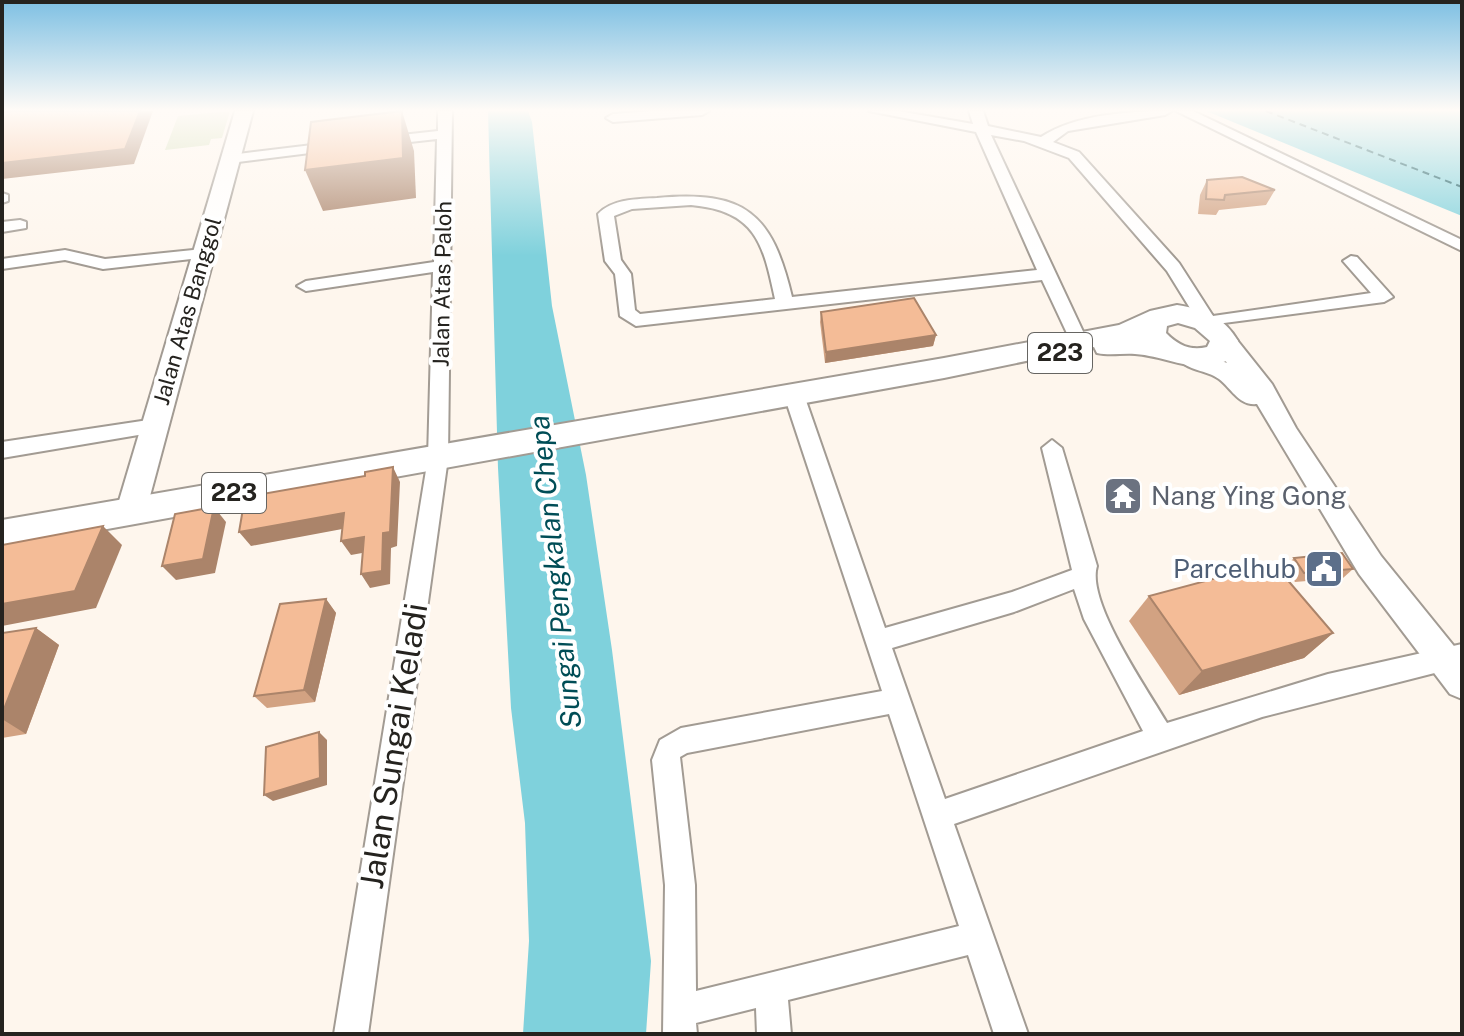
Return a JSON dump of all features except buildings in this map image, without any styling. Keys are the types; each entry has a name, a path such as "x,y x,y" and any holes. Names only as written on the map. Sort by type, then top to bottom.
{"main road":[{"name":"Jalan Atas Banggol","path":"131,511 230,159"},
{"name":"223","path":"2,534 944,368 1125,333 1160,317 1177,314 1215,332 1263,390 1285,433 1370,565 1452,657 1462,683"},
{"name":"223","path":"1160,317 1154,321 1152,334 1183,356"},
{"path":"1183,356 1212,357 1219,353 1215,332"},
{"name":"223","path":"944,368 1125,345 1183,356 1235,378 1285,433"}],"street":[{"name":"Jalan Atas Paloh","path":"444,159 442,266 452,455"},
{"path":"996,159 1078,340"},
{"path":"1079,159 1191,291 1215,332 1384,297 1351,261"},
{"path":"1283,159 1462,246"},
{"path":"784,302 767,240 747,219 732,210 706,200 687,200 627,206 606,214 613,261 623,274 626,312 632,319 641,321 784,302 1047,274"},
{"path":"2,227 20,225"},
{"path":"1147,241 1180,294 1160,317"},
{"path":"2,264 65,255 78,255 103,264 203,254"},
{"path":"306,286 442,266"},
{"path":"794,395 1011,1034"},
{"path":"2,450 155,426"},
{"path":"1052,448 1085,566 1082,576 1092,612 1161,738"},
{"name":"Jalan Sungai Keladi","path":"351,1034 452,455"},
{"path":"878,641 1014,602 1082,576"},
{"path":"937,816 1161,738 1378,672 1452,657"},
{"path":"898,700 681,741 670,749 666,760 680,885 681,1022 771,988 978,937"},
{"path":"771,988 774,1034"}],"water":[{"name":"Sungai Pengkalan Chepa","path":"489,159 536,159 552,306 586,475 612,650 651,961 646,1034 523,1034 529,941 525,823 511,708 498,468"},
{"path":"1324,159 1462,159 1462,216"}],"ferry route":[{"path":"1391,159 1462,187"}],"place":[{"name":"Nang Ying Gong","path":"1123,496"},
{"name":"Parcelhub","path":"1324,569"}]}
